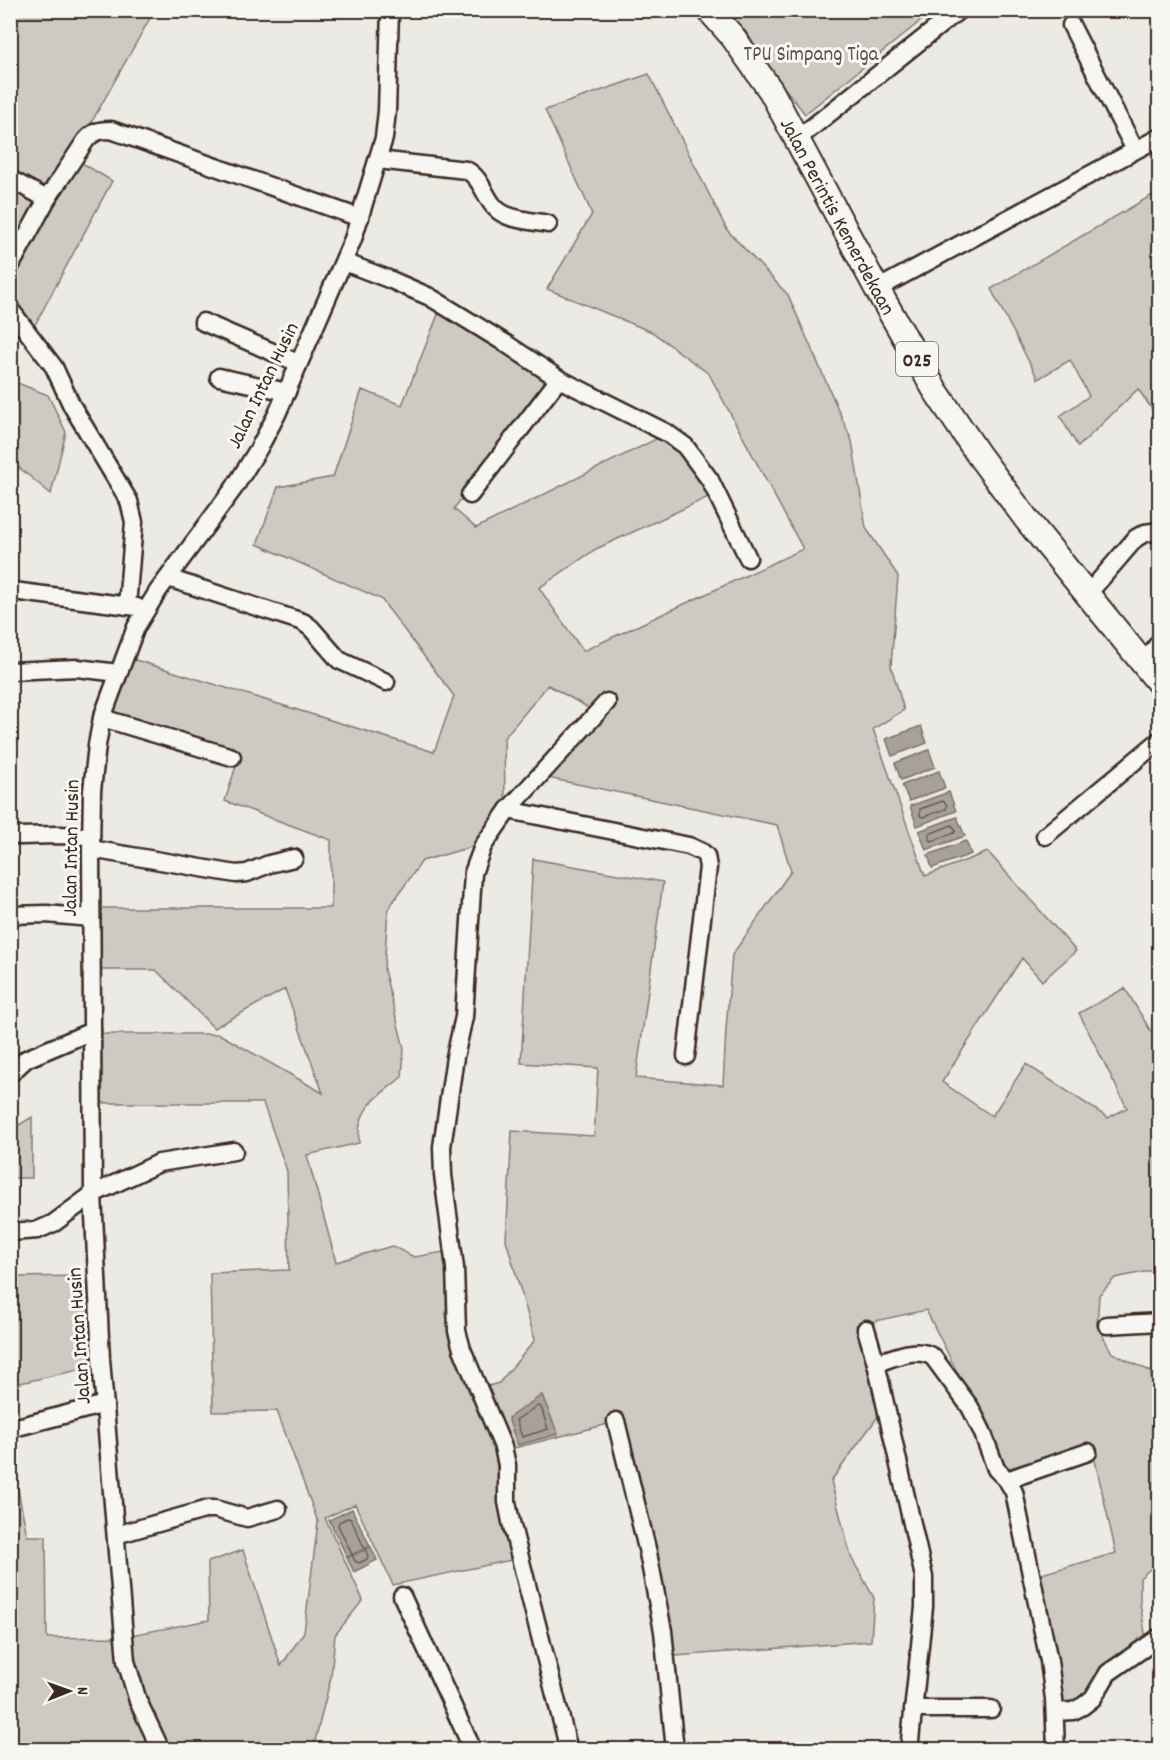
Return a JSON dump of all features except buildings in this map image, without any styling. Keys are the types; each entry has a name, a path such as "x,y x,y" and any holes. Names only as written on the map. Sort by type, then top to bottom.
{"highway":[{"name":"Jalan Perintis Kemerdekaan","path":"709,10 734,37 771,91 877,289 935,390 978,454 1087,596 1160,684"}],"street":[{"name":"Jalan Intan Husin","path":"161,1749 138,1701 126,1661 96,1284 93,1194 91,842 92,791 97,745 102,718 136,627 147,608 240,478 268,431 344,262 384,138 390,10"},
{"path":"796,140 959,10"},
{"path":"1071,25 1135,150"},
{"path":"10,267 47,199 86,140 92,133 102,130 111,130 360,218"},
{"path":"877,289 1160,137"},
{"path":"378,160 466,170 476,176 495,207 506,215 548,224"},
{"path":"10,180 47,199"},
{"path":"344,262 430,297 505,343 559,380 667,433 685,446 710,480 748,558"},
{"path":"10,309 54,367 72,406 129,501 134,522 127,606"},
{"path":"203,322 298,363"},
{"path":"219,377 287,392"},
{"path":"470,495 559,380"},
{"path":"1087,596 1136,538 1145,533 1160,531"},
{"path":"168,578 303,622 339,660 386,682"},
{"path":"13,591 147,608"},
{"path":"1143,665 1160,641"},
{"path":"10,671 76,668 118,673"},
{"path":"569,1749 511,1522 507,1502 507,1465 503,1447 462,1349 457,1331 455,1268 443,1175 442,1147 455,1057 464,1017 473,873 483,846 508,810 607,702"},
{"path":"102,718 232,758"},
{"path":"1045,836 1160,740"},
{"path":"508,810 698,848 706,856 708,867 705,906 686,1056"},
{"path":"10,834 56,835 236,874 247,873 269,864 294,858"},
{"path":"10,915 46,914 91,918"},
{"path":"10,1074 26,1059 92,1030"},
{"path":"10,1232 38,1230 54,1223 93,1194 159,1163 234,1151"},
{"path":"1107,1324 1160,1322"},
{"path":"866,1329 876,1363 924,1577 924,1607 909,1749"},
{"path":"876,1363 917,1352 928,1353 933,1357 970,1407 996,1469 1007,1480 1014,1492 1049,1661 1055,1712 1056,1749"},
{"path":"10,1429 105,1404"},
{"path":"616,1421 648,1553 663,1631 675,1749"},
{"path":"1007,1480 1088,1452"},
{"path":"116,1535 208,1509 247,1518 278,1509"},
{"path":"402,1596 473,1749"},
{"path":"1055,1712 1073,1711 1083,1706 1093,1698 1108,1674 1160,1637"},
{"path":"913,1709 991,1709"}],"green space":[{"path":"10,11 154,11 72,157 112,181 29,336 11,313"},
{"name":"TPU Simpang Tiga","path":"724,11 933,11 805,114"},
{"path":"649,74 727,230 788,295 852,441 866,528 898,576 891,666 904,710 873,729 925,876 988,852 1076,951 1042,981 1022,958 942,1082 992,1116 1026,1064 1108,1118 1127,1108 1079,1013 1125,988 1159,1045 1159,1269 1115,1278 1099,1295 1097,1325 1112,1353 1150,1371 1159,1409 1159,1561 1140,1578 1140,1603 1146,1639 1090,1695 1073,1703 1059,1702 1038,1575 1116,1553 1091,1443 1006,1469 926,1310 856,1325 879,1415 831,1481 851,1557 874,1598 871,1641 662,1657 616,1422 495,1453 500,1489 516,1559 393,1585 355,1504 325,1518 363,1600 335,1635 331,1677 313,1749 11,1749 10,1448 27,1536 46,1536 47,1638 121,1637 209,1620 208,1562 243,1550 281,1666 304,1632 318,1522 277,1411 213,1412 210,1273 289,1270 287,1171 263,1103 100,1103 100,1034 219,1034 323,1093 285,989 214,1028 156,970 100,970 100,908 331,908 331,840 225,801 240,753 109,714 129,658 434,752 454,696 381,599 257,544 278,487 333,477 362,390 402,405 441,307 545,382 454,509 476,528 658,438 684,452 713,495 596,549 539,588 583,651 803,549 709,374 652,332 547,289 592,214 545,110","holes":["548,685 601,715 543,777 777,825 791,871 732,955 723,1085 636,1078 663,882 533,859 521,1063 598,1068 594,1136 512,1131 506,1240 535,1340 499,1383 470,1391 456,1357 446,1314 448,1283 444,1252 414,1257 392,1246 336,1262 307,1155 359,1143 361,1120 370,1104 402,1077 404,1048 384,970 388,909 422,861 474,846 505,800 504,738"]},
{"path":"1159,191 1159,419 1138,389 1078,447 1060,416 1089,396 1070,360 1038,379 991,289"},
{"path":"10,380 48,395 66,432 51,494 11,461"},
{"path":"32,1117 32,1178 11,1178 11,1130"},
{"path":"90,1276 92,1367 11,1385 10,1277"}],"water":[{"path":"921,726 927,743 892,756 886,739"},
{"path":"929,750 935,767 901,780 895,763"},
{"path":"939,771 945,788 909,801 902,785"},
{"path":"949,792 956,811 917,826 910,806"},
{"path":"957,817 965,836 926,850 919,831"},
{"path":"966,841 971,854 932,868 928,855"},
{"path":"542,1395 558,1434 518,1445 508,1418"},
{"path":"352,1509 370,1546 347,1557 329,1520"},
{"path":"371,1547 377,1560 354,1572 347,1558"}]}
